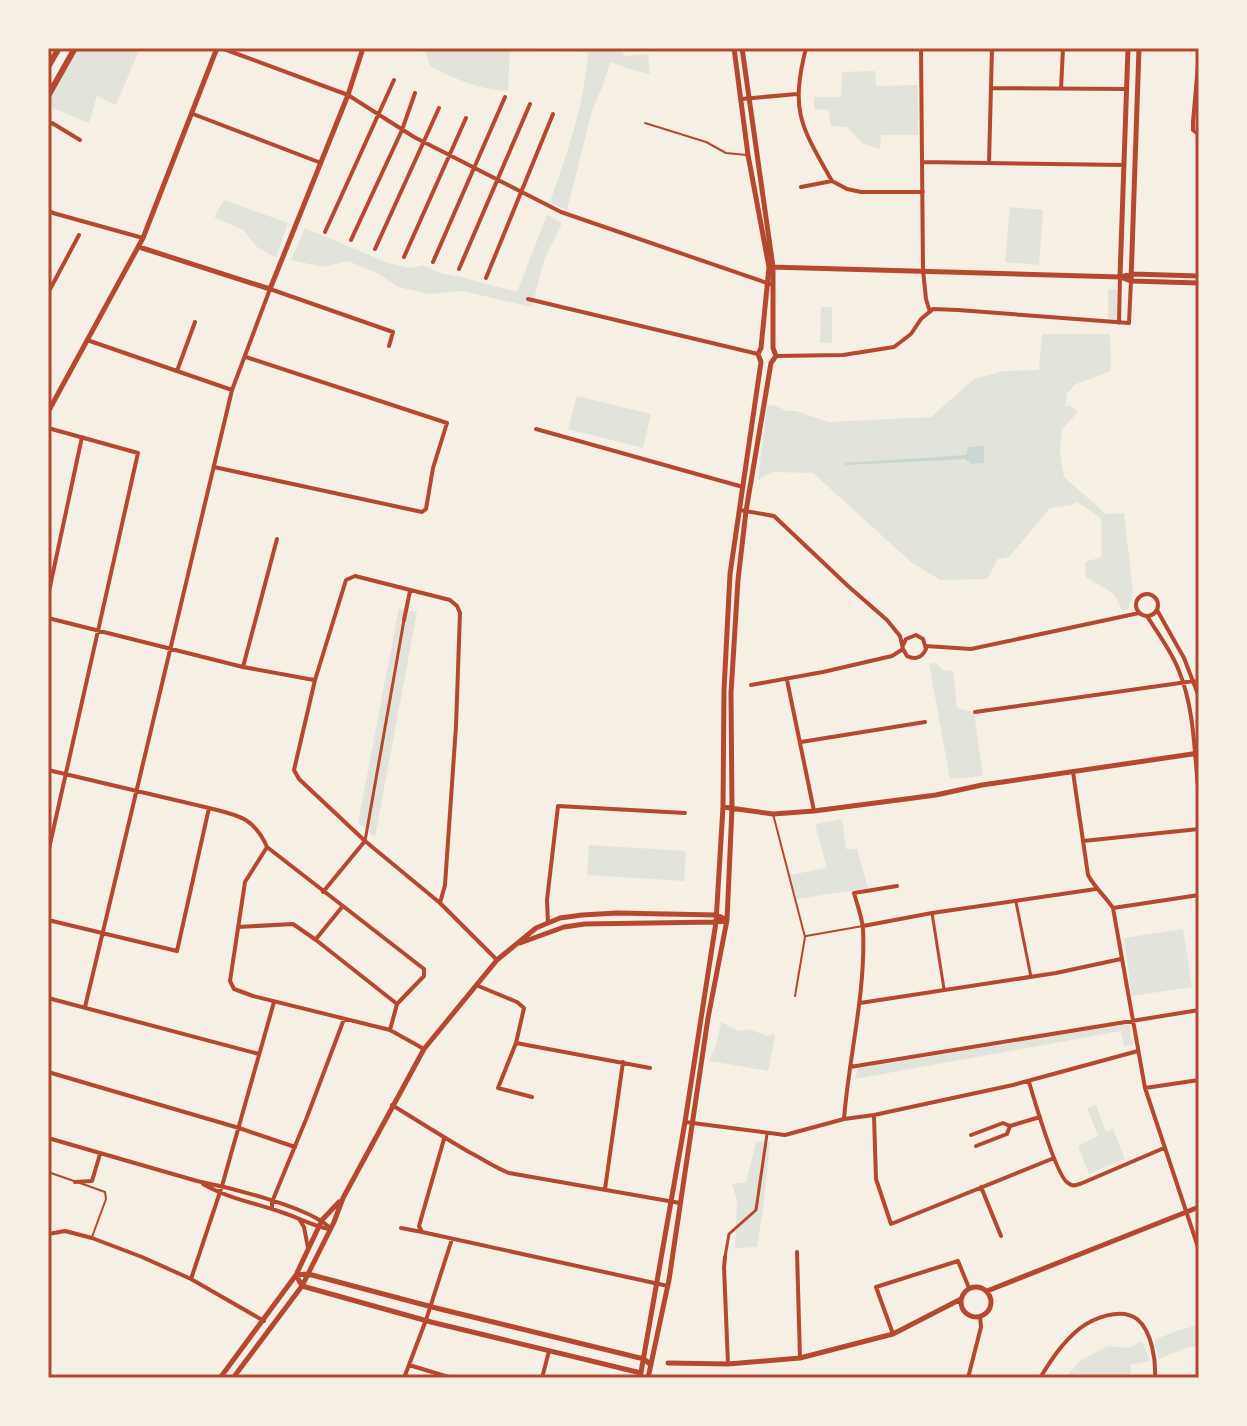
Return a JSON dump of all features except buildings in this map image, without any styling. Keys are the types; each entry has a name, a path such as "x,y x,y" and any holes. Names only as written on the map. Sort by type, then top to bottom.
{"highway":[{"path":"48,67 59,48"},
{"path":"48,96 75,48"}],"street":[{"path":"48,412 50,403 139,247 219,48 348,95 425,143 561,212 770,284"},
{"path":"85,1007 232,390 348,95 363,48"},
{"path":"734,48 748,155 771,267"},
{"path":"648,1378 668,1286 708,1018 727,920 732,808 731,693 743,487 771,267 742,48"},
{"path":"806,48 797,94 800,117 832,181 861,192 923,192"},
{"path":"921,48 923,270 930,312"},
{"path":"989,163 992,48"},
{"path":"1061,89 1063,48"},
{"path":"1119,323 1128,48"},
{"path":"776,356 843,355 894,347 911,334 921,319 933,309 1129,323 1139,48"},
{"path":"1199,54 1193,122 1193,130 1199,135"},
{"path":"325,232 394,80"},
{"path":"991,88 1127,89"},
{"path":"351,240 402,130 415,93"},
{"path":"741,99 797,94"},
{"path":"433,262 505,97"},
{"path":"459,269 530,104"},
{"path":"375,249 439,108"},
{"path":"193,114 321,163"},
{"path":"486,278 553,114"},
{"path":"404,257 466,118"},
{"path":"48,126 52,123 59,125 80,140"},
{"path":"922,162 1124,165"},
{"path":"801,187 832,181"},
{"path":"48,210 143,238"},
{"path":"48,293 79,235"},
{"path":"139,247 393,332 389,346"},
{"path":"771,267 1120,277 1199,276"},
{"path":"1132,277 1199,283"},
{"path":"770,284 776,356"},
{"path":"528,299 758,354"},
{"path":"177,371 195,322"},
{"path":"86,340 232,390"},
{"path":"761,348 767,345 773,348"},
{"path":"641,1375 685,1122 716,918 723,807 730,574 771,363 776,356"},
{"path":"214,467 422,512 426,509 433,468 447,423 246,357"},
{"path":"761,362 771,363"},
{"path":"48,428 138,453 48,851"},
{"path":"536,429 743,487"},
{"path":"48,596 51,566 82,437"},
{"path":"743,510 774,516 887,620 900,636 903,647 907,656 922,656 926,646 923,639 916,635 906,639 903,647 892,656 751,685"},
{"path":"243,667 277,539"},
{"path":"440,903 445,885 455,742 460,613 450,600 355,576 346,580 315,680 294,770 299,779 365,841 440,903 497,960"},
{"path":"323,892 365,841 410,590"},
{"path":"926,646 971,649 1139,613 1153,615 1159,605 1156,598 1147,594 1140,596 1136,602 1139,613"},
{"path":"1157,610 1194,681 1199,697"},
{"path":"1147,616 1179,669 1189,703 1197,753 1199,796"},
{"path":"48,618 243,667 315,680"},
{"path":"787,679 814,811"},
{"path":"975,712 1194,681"},
{"path":"801,742 925,722"},
{"path":"723,807 773,814 814,811 936,795 982,785 1197,753"},
{"path":"48,770 209,808 250,822 260,831 267,847 424,969 424,976 397,1004 390,1030"},
{"path":"1073,772 1088,875 1113,908 1145,1088 1199,1250"},
{"path":"548,923 547,900 558,806 685,813"},
{"path":"48,920 177,951 209,808"},
{"path":"1083,841 1199,829"},
{"path":"267,847 245,882 230,981 234,989 274,1002 390,1030 424,1049"},
{"path":"844,1119 860,1003 863,926 854,893 897,886"},
{"path":"863,926 1096,889"},
{"path":"1113,908 1199,895"},
{"path":"1016,901 1031,977"},
{"path":"316,940 342,907"},
{"path":"233,1378 302,1286 343,1198 424,1049 497,960 536,928 560,918 617,913 727,920"},
{"path":"932,913 945,990"},
{"path":"515,944 564,927 585,924 716,918"},
{"path":"238,927 293,924 397,1004"},
{"path":"860,1003 1031,977 1121,959"},
{"path":"476,985 524,1008 516,1043 498,1088 532,1097"},
{"path":"48,998 259,1054"},
{"path":"191,1279 222,1186 274,1002"},
{"path":"850,1067 1199,1010"},
{"path":"272,1209 272,1202 344,1019"},
{"path":"516,1043 650,1068"},
{"path":"685,1122 785,1135 844,1119 1028,1081 1138,1051"},
{"path":"605,1189 623,1062"},
{"path":"48,1072 295,1147"},
{"path":"1145,1088 1199,1080"},
{"path":"1028,1081 1054,1158 1064,1180 1074,1185 1164,1148"},
{"path":"392,1105 492,1167 509,1173 680,1203"},
{"path":"874,1115 876,1179 891,1224 1054,1158"},
{"path":"971,1135 1003,1123 1010,1126 1040,1117"},
{"path":"976,1146 1007,1134 1010,1126"},
{"path":"728,1364 725,1257 729,1234 756,1210 767,1133"},
{"path":"48,1138 302,1211 322,1220 330,1229"},
{"path":"422,1232 419,1226 444,1139"},
{"path":"75,1182 92,1181 100,1153"},
{"path":"197,1181 219,1193 330,1229"},
{"path":"981,1187 1001,1236"},
{"path":"220,1378 296,1275 322,1220 343,1198"},
{"path":"987,1291 1199,1207"},
{"path":"297,1217 304,1227 309,1252"},
{"path":"401,1228 668,1286"},
{"path":"48,1234 65,1231 92,1238 191,1279 264,1321"},
{"path":"404,1378 452,1239"},
{"path":"797,1252 800,1358"},
{"path":"315,1260 324,1278"},
{"path":"893,1334 876,1287 958,1261 969,1288"},
{"path":"296,1275 308,1274 644,1359 651,1365"},
{"path":"296,1275 302,1286 641,1375"},
{"path":"978,1287 987,1291 991,1305 985,1314 970,1316 966,1313 961,1304 965,1291 978,1287"},
{"path":"668,1363 728,1364 800,1358 893,1334 961,1299"},
{"path":"1040,1378 1056,1352 1080,1328 1094,1320 1119,1315 1134,1317 1145,1327 1156,1368 1155,1378"},
{"path":"968,1378 981,1327 980,1316"},
{"path":"542,1378 549,1351"},
{"path":"408,1365 452,1378"},
{"path":"641,1375 651,1365"}],"lane":[{"path":"645,123 706,142 726,153 748,155"},
{"path":"773,814 805,937 795,996"},
{"path":"805,937 863,926"},
{"path":"48,1172 105,1192 106,1199 92,1238"}],"shaded area":[{"path":"78,48 140,48 116,105 97,96 89,123 48,106 48,100"},
{"path":"414,48 510,48 508,91 477,86 449,75 430,66 426,53"},
{"path":"539,48 621,48 624,56 648,54 650,74 610,62 592,111 567,210 550,202 579,110 588,52 540,51"},
{"path":"875,71 876,86 918,85 918,135 881,135 880,149 862,143 847,127 831,126 829,110 814,109 814,97 841,97 842,72"},
{"path":"224,200 288,223 276,258 257,247 243,230 214,217"},
{"path":"1010,207 1043,210 1039,265 1005,262"},
{"path":"547,215 562,223 544,260 532,307 462,291 429,294 398,287 377,273 348,261 323,267 291,260 305,228 388,263 410,268 423,265 440,273 517,292"},
{"path":"1119,289 1118,321 1108,321 1108,290"},
{"path":"821,307 832,307 832,343 820,343"},
{"path":"1042,334 1110,334 1111,371 1076,384 1067,393 1065,408 1069,405 1078,412 1062,429 1060,454 1064,477 1106,514 1124,513 1133,592 1128,610 1122,610 1114,594 1086,577 1085,562 1102,557 1101,518 1077,502 1050,508 1009,557 998,559 987,579 940,580 911,562 813,473 772,472 758,480 767,406 774,405 829,422 931,417 974,379 1004,371 1039,370"},
{"path":"577,396 651,414 643,448 568,429"},
{"path":"984,446 984,463 970,464 966,459 845,465 966,455 969,447"},
{"path":"399,608 417,612 375,837 358,823"},
{"path":"936,663 943,670 953,671 957,708 974,712 983,776 950,779 929,664"},
{"path":"842,819 846,849 857,849 868,888 797,899 789,875 827,868 815,824"},
{"path":"589,845 686,851 684,881 587,875"},
{"path":"1183,929 1192,987 1132,996 1124,938"},
{"path":"721,1022 739,1031 749,1029 767,1036 774,1033 768,1071 709,1061"},
{"path":"1129,1024 1133,1045 1124,1046 1121,1031 855,1079 858,1068"},
{"path":"1096,1105 1106,1132 1113,1129 1125,1159 1089,1174 1078,1146 1098,1136 1087,1108"},
{"path":"770,1141 757,1247 735,1248 737,1201 732,1184 746,1182 756,1142"},
{"path":"1199,1325 1199,1346 1188,1347 1159,1359 1154,1340"},
{"path":"1142,1341 1150,1361 1131,1365 1130,1378 1065,1378 1081,1360 1108,1346 1129,1348"}]}
